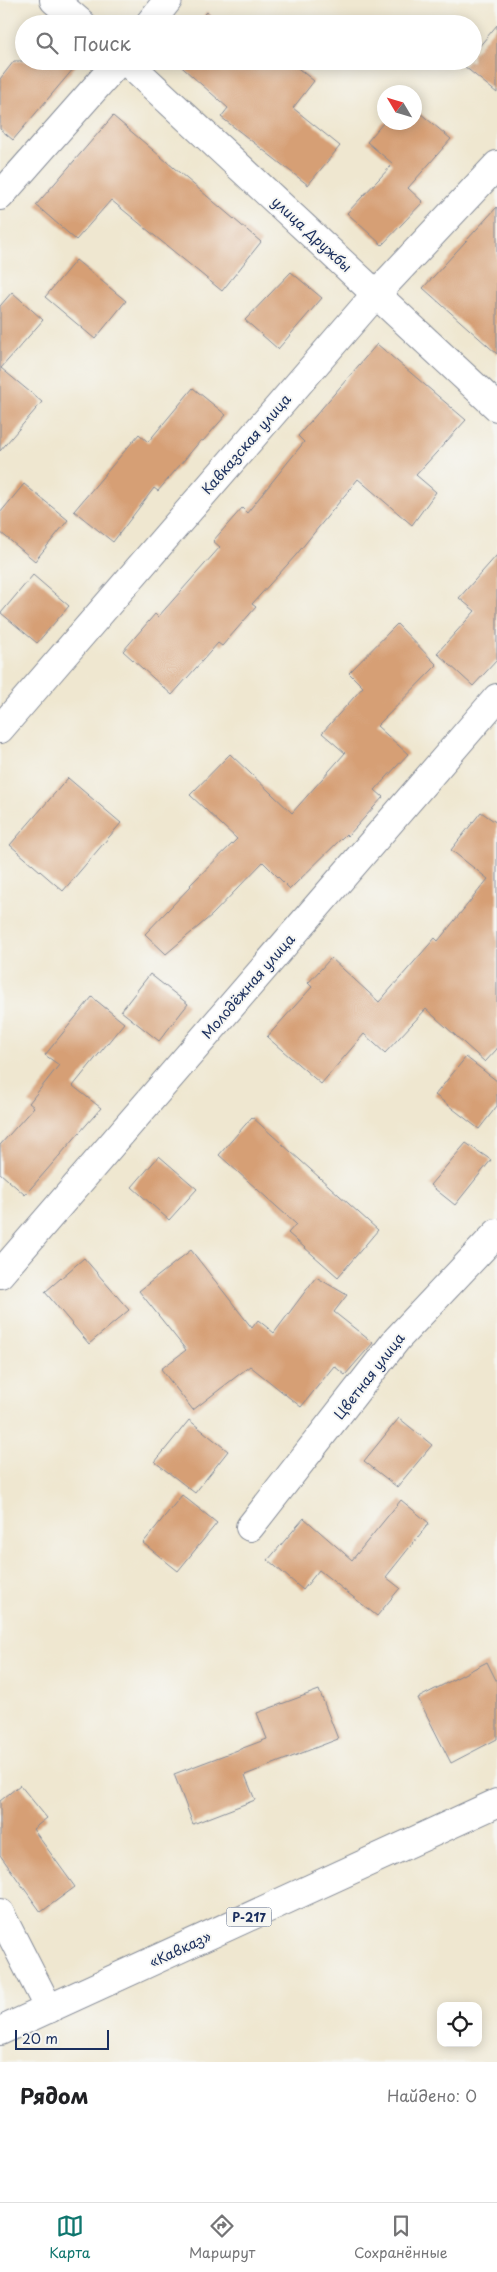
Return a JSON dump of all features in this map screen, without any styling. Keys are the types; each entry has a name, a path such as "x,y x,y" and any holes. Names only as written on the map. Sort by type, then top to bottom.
{"main road":[{"path":"54,0 72,15"},
{"path":"156,15 168,0"},
{"path":"0,196 111,70"},
{"name":"улица Дружбы","path":"136,70 497,407"},
{"name":"Кавказская улица","path":"0,728 376,294 497,165"},
{"name":"Молодёжная улица","path":"0,1274 497,698"},
{"name":"Цветная улица","path":"250,1527 397,1338 497,1232"},
{"name":"«Кавказ»","path":"0,2031 497,1803"},
{"path":"0,1913 49,2009"}],"building":[{"path":"497,25 497,93 469,70 482,70 482,43"},
{"path":"14,61 15,70 72,70 13,140 0,129 0,79"},
{"path":"185,70 300,70 314,81 293,108 340,146 308,185 221,117 228,108"},
{"path":"422,115 451,139 408,188 423,202 382,245 347,213 393,164 367,142 377,130 422,130"},
{"path":"113,116 261,242 222,291 111,200 76,240 36,205"},
{"path":"497,207 497,354 423,288"},
{"path":"76,260 126,301 95,339 45,297"},
{"path":"291,272 322,298 278,349 245,320"},
{"path":"12,292 43,320 1,368 42,402 0,451 0,306"},
{"path":"377,344 466,420 416,475 436,492 412,525 358,479 296,555 252,604 256,607 222,646 218,643 172,695 123,651 155,614 158,617 220,547 213,541 242,508 247,513 304,442 298,436"},
{"path":"193,388 226,415 203,441 201,440 158,491 154,488 113,542 74,511 139,434 148,442"},
{"path":"24,484 68,520 35,561 0,532 0,513"},
{"path":"497,555 497,660 473,686 437,653 475,611 459,598"},
{"path":"33,575 69,606 37,643 1,613"},
{"path":"397,624 437,665 377,726 408,754 375,790 383,797 348,836 346,834 290,889 263,862 212,915 166,954 145,934 190,885 237,839 190,795 230,754 292,813 345,753 322,733 363,687 349,673"},
{"path":"68,778 121,823 63,891 10,845"},
{"path":"481,812 497,823 497,1049 485,1062 426,1009 385,1053 364,1034 321,1084 267,1037 312,987 308,983 331,958 379,1002 435,938 438,941 488,879 451,850"},
{"path":"150,974 188,1004 159,1041 121,1011"},
{"path":"92,997 124,1023 73,1086 101,1108 25,1195 0,1173 0,1145 34,1107 29,1103 59,1065 45,1055"},
{"path":"466,1057 497,1081 497,1106 479,1129 435,1095"},
{"path":"252,1117 378,1230 338,1277 288,1233 296,1224 219,1155"},
{"path":"466,1143 491,1160 455,1205 430,1185"},
{"path":"159,1156 197,1189 169,1220 132,1187"},
{"path":"191,1250 252,1328 258,1320 274,1333 316,1277 347,1295 334,1312 373,1343 345,1375 334,1366 301,1407 250,1366 193,1410 161,1369 186,1350 139,1291"},
{"path":"84,1258 129,1310 89,1344 45,1292"},
{"path":"399,1418 432,1445 397,1487 364,1461"},
{"path":"189,1420 228,1451 195,1493 155,1462"},
{"path":"182,1495 217,1523 178,1571 143,1543"},
{"path":"401,1500 429,1523 386,1577 400,1588 377,1616 319,1570 303,1590 268,1560 304,1518 352,1560"},
{"path":"487,1662 497,1682 497,1739 451,1763 418,1698"},
{"path":"319,1690 338,1739 245,1775 255,1800 193,1824 174,1774 267,1739 257,1713"},
{"path":"20,1785 47,1818 33,1829 75,1887 41,1912 0,1855 0,1801"}]}
